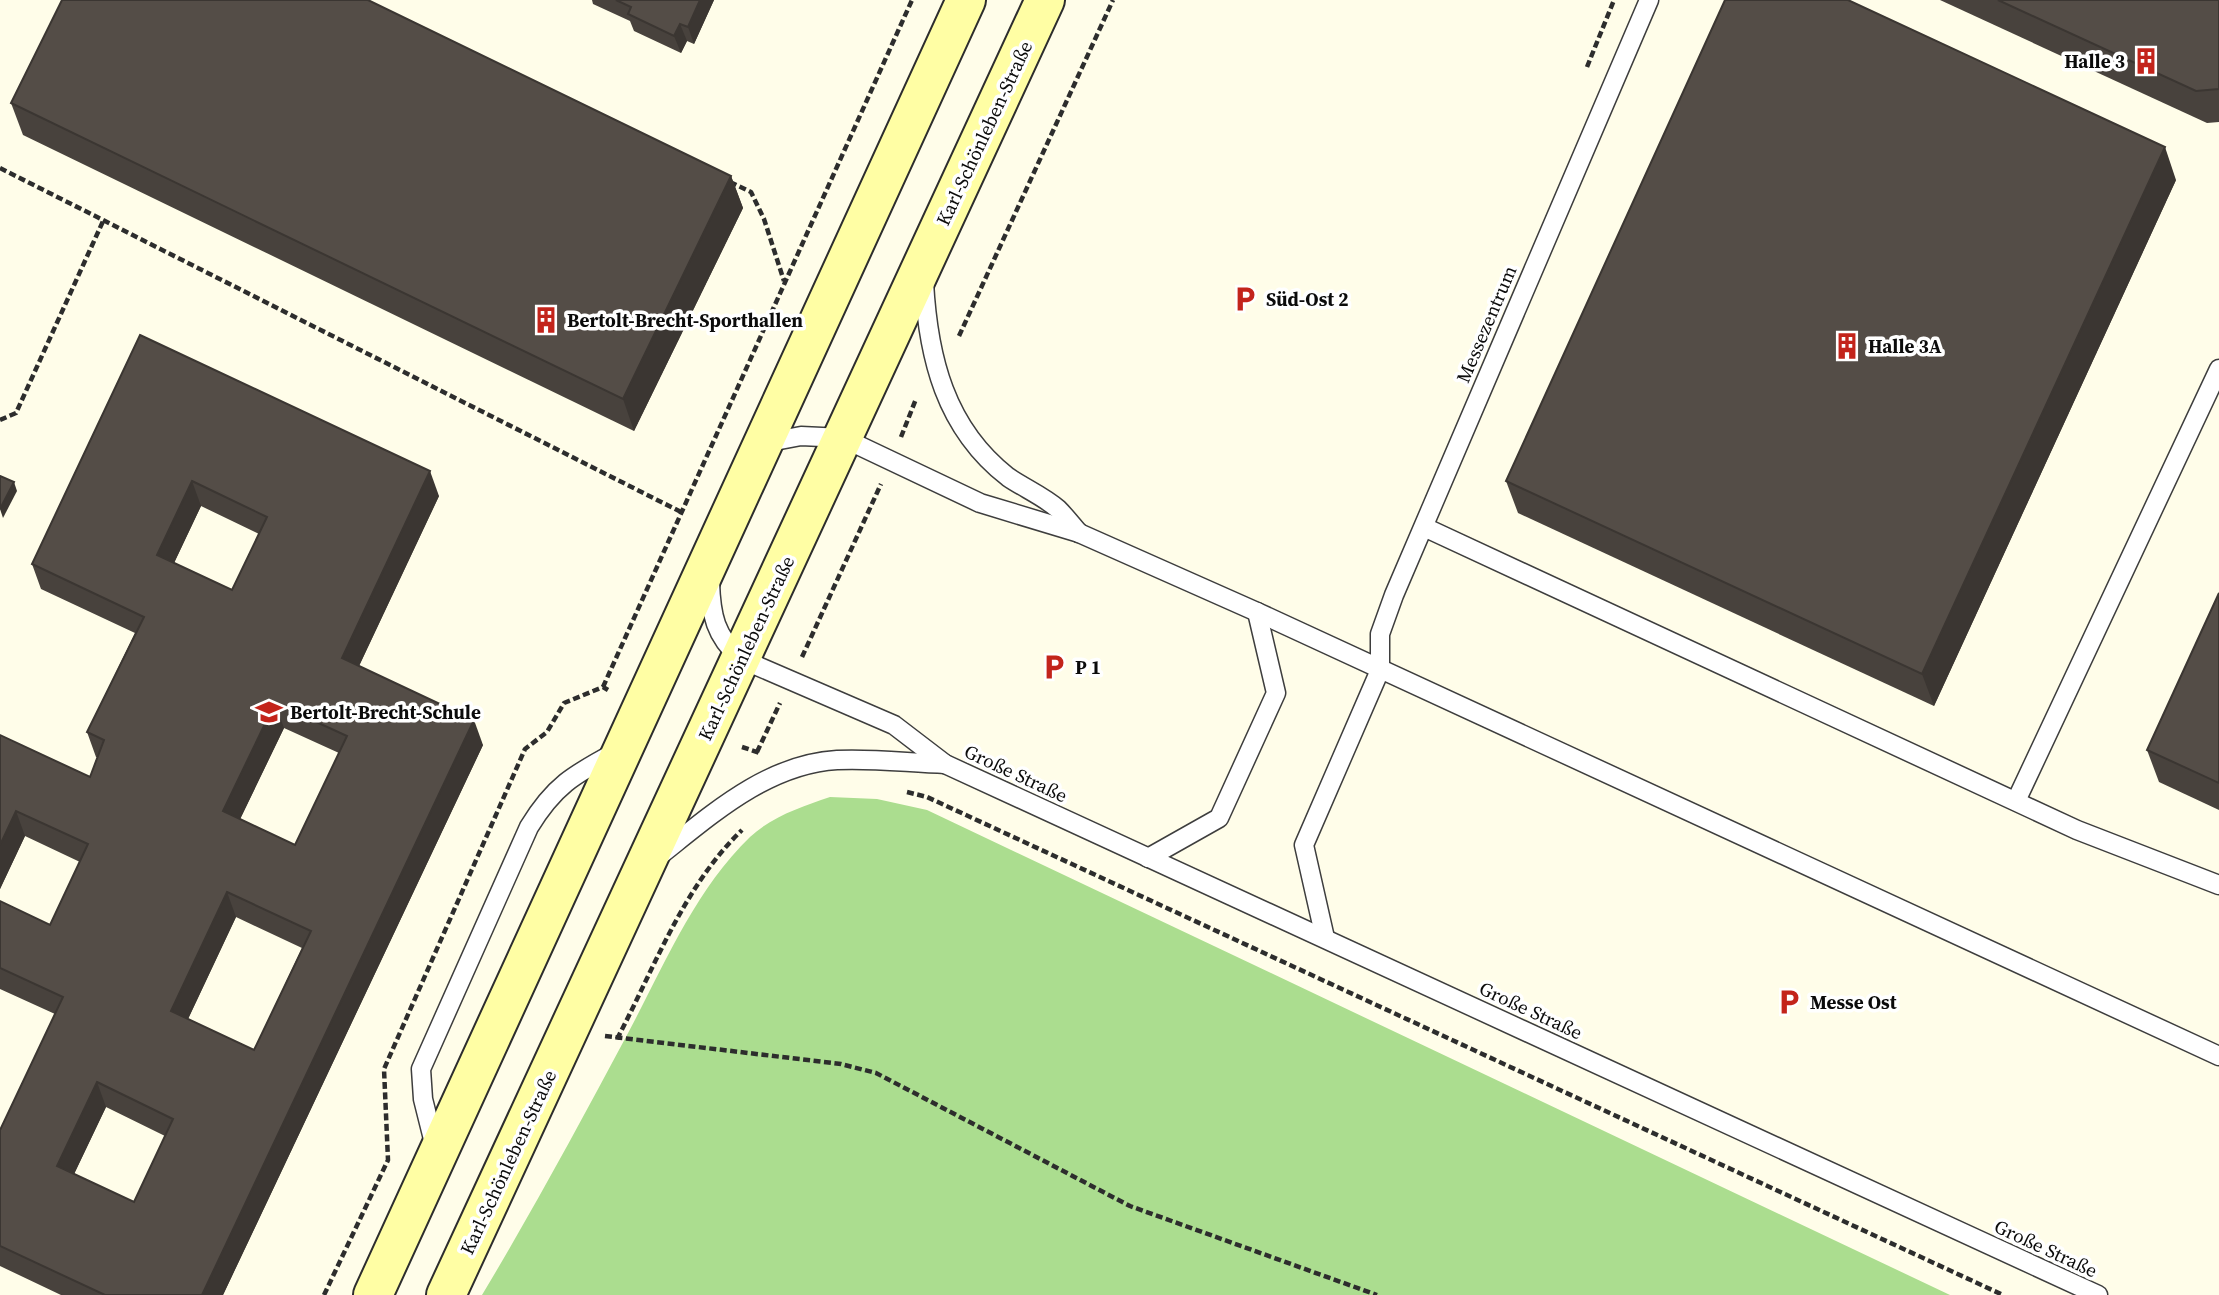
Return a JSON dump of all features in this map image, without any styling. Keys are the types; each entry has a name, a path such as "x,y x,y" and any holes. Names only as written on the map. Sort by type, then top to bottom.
{"main road":[{"path":"373,1295 966,0"},
{"name":"Karl-Schönleben-Straße","path":"446,1295 1045,0"}],"lane":[{"name":"Messezentrum","path":"1380,670 1380,634 1423,527 1649,0"},
{"path":"923,267 931,354 952,411 982,453 1008,476 1058,509 1079,533"},
{"path":"2016,801 2219,369"},
{"path":"764,443 801,436 843,438 980,503 1079,533 1257,612 2219,1056"},
{"path":"1423,527 2077,830 2219,885"},
{"name":"Große Straße","path":"710,561 711,615 721,640 741,659 894,725 945,764 2098,1295"},
{"path":"1148,858 1219,818 1276,693 1257,612"},
{"path":"1325,938 1304,845 1380,670"},
{"path":"437,1156 423,1099 421,1069 528,827 546,799 568,779 625,747"},
{"name":"Große Straße","path":"645,867 728,802 779,774 805,765 835,760 945,764"}],"path":[{"path":"603,687 912,0"},
{"path":"958,339 1113,0"},
{"path":"0,168 681,512"},
{"path":"726,180 751,192 764,219 784,282"},
{"path":"0,420 16,413 104,219"},
{"path":"757,752 892,460 916,399"},
{"path":"902,791 927,797 2003,1295"},
{"path":"617,1039 693,889 723,849 750,822"},
{"path":"571,1026 617,1039 841,1064 876,1073 1130,1206 1377,1295"}],"green space":[{"path":"830,797 877,799 927,810 1950,1295 482,1295 574,1134 681,931 712,881 750,837 768,823"}],"building":[{"name":"Bertolt-Brecht-Sporthallen","path":"62,0 368,0 731,176 623,399 11,103"},
{"path":"616,0 700,0 688,27 680,24 674,36 628,14 631,7"},
{"name":"Halle 3A","path":"1725,0 1848,0 2165,147 1922,674 1506,481"},
{"name":"Halle 3","path":"1998,0 2219,0 2219,89 2196,91"},
{"path":"140,335 430,471 342,658 474,720 202,1295 105,1295 0,1246 0,1130 63,997 0,968 0,901 50,925 88,844 16,811 0,845 0,735 90,777 104,740 87,732 144,617 32,564","holes":["192,481 267,517 232,590 157,555","275,703 347,736 295,845 223,811","227,892 311,931 254,1050 171,1011","97,1082 173,1119 134,1202 57,1166"]},
{"path":"0,476 14,482 0,509"},
{"path":"2219,593 2219,783 2147,750"}],"place":[{"name":"Halle 3","path":"2146,61"},
{"name":"Süd-Ost 2","path":"1245,299"},
{"name":"Bertolt-Brecht-Sporthallen","path":"546,320"},
{"name":"Halle 3A","path":"1847,346"},
{"name":"P 1","path":"1054,667"},
{"name":"Bertolt-Brecht-Schule","path":"269,712"},
{"name":"Messe Ost","path":"1789,1002"}]}
